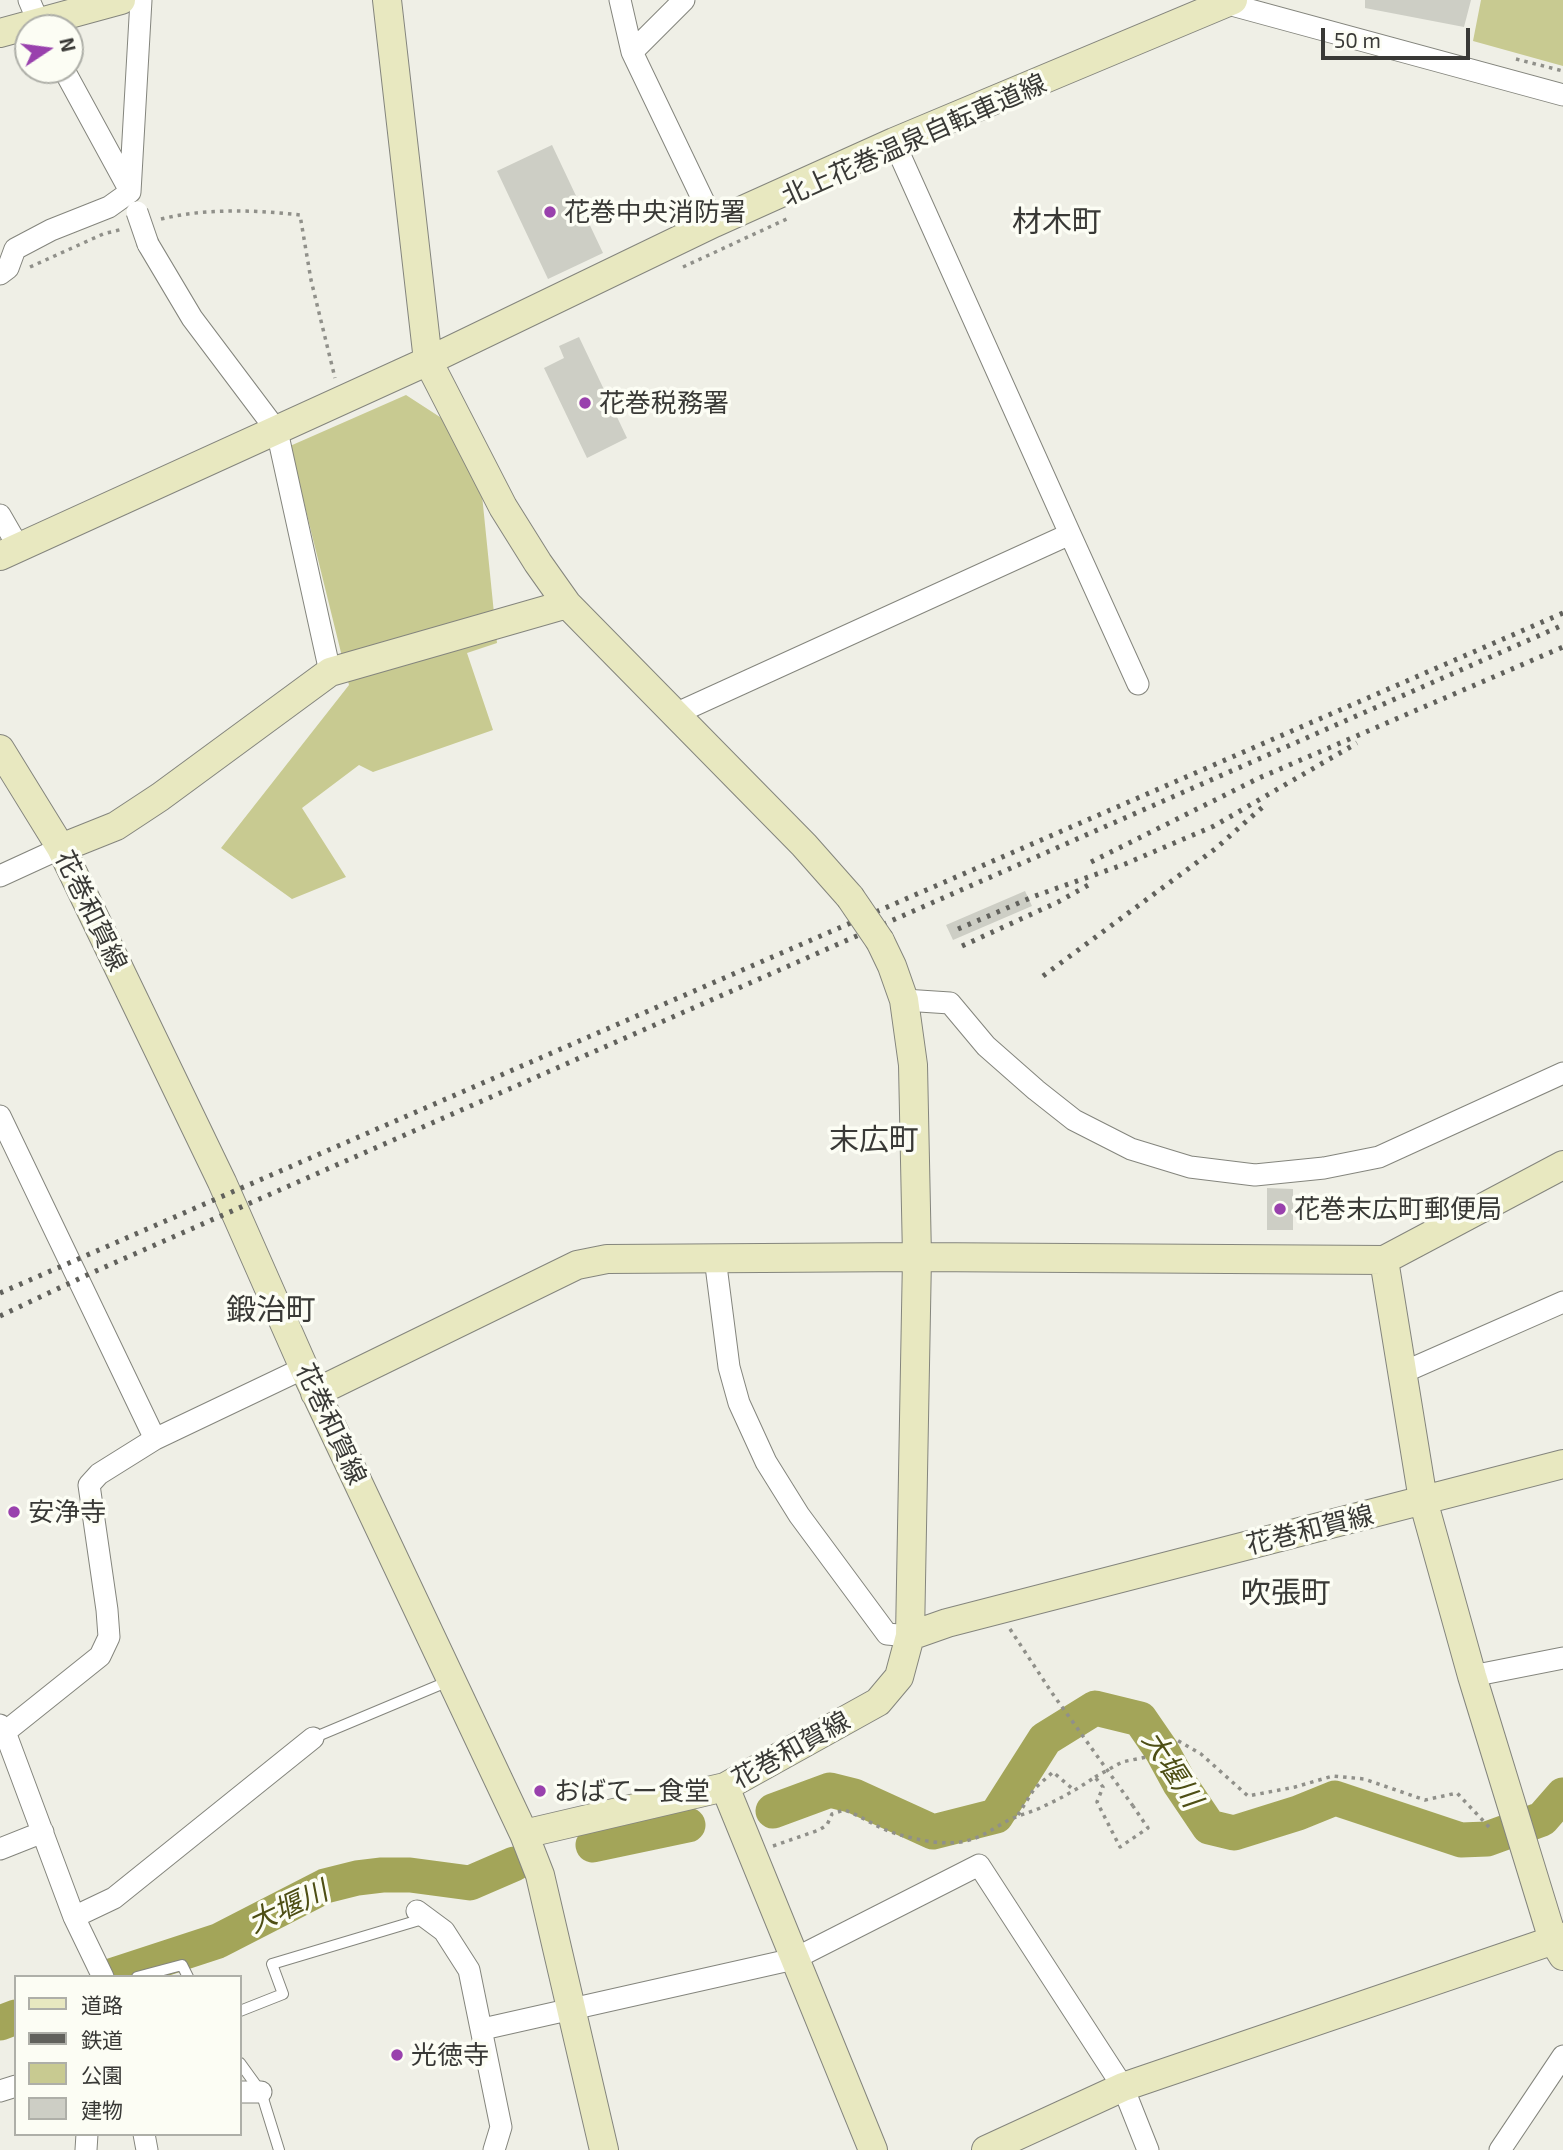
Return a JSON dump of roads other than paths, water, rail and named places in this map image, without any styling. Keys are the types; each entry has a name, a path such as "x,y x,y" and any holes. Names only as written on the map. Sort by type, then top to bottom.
{"street":[{"path":"51,14 121,0"},
{"path":"138,213 141,0"},
{"path":"387,0 428,361 503,507 567,604 804,845 850,897 880,941 904,1000 913,1065 917,1257 910,1636 887,1634 799,1515 766,1462 739,1403 729,1367 715,1258"},
{"path":"620,0 632,52 714,223"},
{"path":"632,52 684,0"},
{"path":"0,515 10,552 428,361 714,223 894,142 1224,1 1563,95"},
{"path":"71,84 138,213 148,244 192,318 277,430 330,672"},
{"path":"894,142 1138,684"},
{"path":"0,274 8,268 15,249 51,230 109,207 138,213"},
{"path":"675,714 1070,534"},
{"path":"0,876 116,826 160,797 330,672 567,604"},
{"name":"花巻和賀線","path":"0,750 61,848 222,1182 310,1380 524,1834 725,1787 878,1702 899,1677 910,1636 947,1623 1563,1464"},
{"path":"904,1000 950,1003 986,1046 1035,1090 1074,1120 1131,1149 1190,1167 1255,1175 1324,1168 1379,1157 1563,1073"},
{"path":"0,1116 155,1439"},
{"path":"101,1972 75,1917 3,1729 100,1656 108,1637 107,1610 89,1485 99,1474 155,1439 310,1380 577,1265 607,1259 917,1257 1384,1260 1563,1165"},
{"path":"986,2150 1124,2087 1560,1944 1508,1793 1423,1500 1384,1260"},
{"path":"1404,1372 1563,1302"},
{"path":"1472,1676 1563,1658"},
{"path":"75,1917 114,1898 313,1738"},
{"path":"725,1787 873,2150"},
{"path":"0,1849 43,1832"},
{"path":"524,1834 540,1875 604,2150"},
{"path":"483,2029 794,1959 979,1864 1124,2087 1148,2150"},
{"path":"421,1914 444,1931 469,1970 501,2127 494,2150"},
{"path":"1500,2150 1563,2056"},
{"path":"242,2092 261,2092"}],"lane":[{"path":"313,1738 452,1680"},
{"path":"242,2010 283,1994 272,1964 421,1914"},
{"path":"144,1975 182,1965 187,1975"},
{"path":"242,2066 261,2092 279,2150"}],"waterway":[{"name":"大堰川","path":"773,1811 830,1790 854,1796 933,1832 996,1816 1045,1739 1095,1708 1140,1719 1209,1827 1234,1833 1335,1798 1461,1840 1487,1839 1542,1819 1563,1795"},
{"name":"大堰川","path":"593,1845 688,1825"},
{"name":"大堰川","path":"114,1975 218,1941 325,1886 382,1875 410,1875 470,1883 514,1864"},
{"name":"大堰川","path":"0,2023 14,2018"}],"railway":[{"path":"0,1293 1563,613"},
{"path":"0,1316 89,1274 1563,625"},
{"path":"1091,862 1259,778 1563,647"},
{"path":"958,929 1214,826 1357,743"},
{"path":"1043,976 1215,849 1266,804"},
{"path":"962,946 1058,902 1092,883"}],"place":[{"name":"花巻中央消防署","path":"550,212"},
{"name":"花巻税務署","path":"585,403"},
{"name":"花巻末広町郵便局","path":"1280,1209"},
{"name":"安浄寺","path":"14,1512"},
{"name":"おばてー食堂","path":"540,1791"},
{"name":"光徳寺","path":"397,2055"}],"district":[{"name":"材木町","path":"1057,222"},
{"name":"末広町","path":"874,1140"},
{"name":"鍛治町","path":"271,1310"},
{"name":"吹張町","path":"1286,1593"}]}
